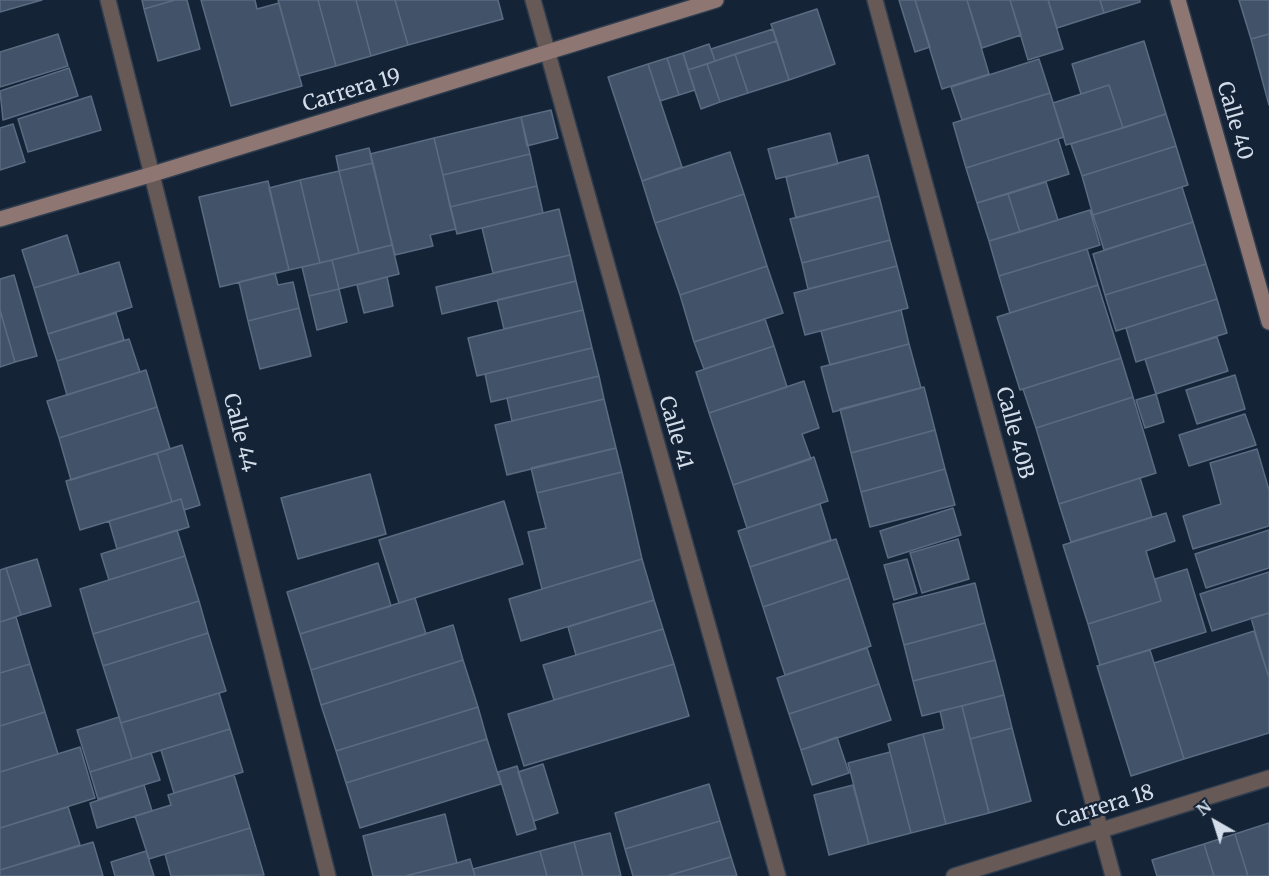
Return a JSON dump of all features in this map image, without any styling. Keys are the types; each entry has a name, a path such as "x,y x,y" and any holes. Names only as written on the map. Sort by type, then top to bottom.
{"street":[{"name":"Calle 44","path":"108,0 328,876"},
{"name":"Calle 41","path":"533,0 778,876"},
{"name":"Carrera 19","path":"0,219 716,0"},
{"name":"Calle 40B","path":"875,0 1113,876"},
{"name":"Calle 40","path":"1178,0 1269,322"},
{"name":"Carrera 18","path":"954,876 1269,778"}],"building":[{"path":"0,0 42,0 0,12"},
{"path":"142,0 175,0 144,9"},
{"path":"175,0 187,0 200,49 158,61 144,9"},
{"path":"201,0 255,0 257,9 279,3 302,86 231,106"},
{"path":"278,0 318,0 336,66 299,76"},
{"path":"318,0 356,0 371,56 336,66"},
{"path":"356,0 395,0 408,45 371,56"},
{"path":"395,0 498,0 503,19 408,45"},
{"path":"899,0 915,0 930,47 915,52"},
{"path":"915,0 967,0 989,74 942,89"},
{"path":"967,0 1010,0 1021,35 982,48"},
{"path":"1010,0 1048,0 1063,49 1028,60"},
{"path":"1048,0 1100,0 1104,13 1057,28"},
{"path":"1100,0 1140,0 1140,2 1104,13"},
{"path":"1239,0 1269,0 1269,34 1251,39"},
{"path":"817,9 835,64 789,80 771,24"},
{"path":"773,29 777,41 715,61 711,49"},
{"path":"58,34 68,66 0,87 0,52"},
{"path":"1269,34 1269,105 1251,39"},
{"path":"777,41 789,80 748,93 735,54"},
{"path":"1144,41 1166,114 1123,128 1109,85 1081,94 1072,64"},
{"path":"709,44 715,61 688,70 683,53"},
{"path":"683,53 695,90 679,95 667,58"},
{"path":"735,54 748,93 720,102 707,64"},
{"path":"667,58 679,95 660,101 648,64"},
{"path":"1039,59 1050,93 962,120 951,87"},
{"path":"648,64 682,167 642,181 608,77"},
{"path":"707,64 720,102 701,109 688,70"},
{"path":"69,68 78,96 3,120 0,91"},
{"path":"1109,85 1123,128 1066,145 1053,103"},
{"path":"1050,93 1064,137 966,168 953,123"},
{"path":"91,96 101,130 28,152 18,119"},
{"path":"551,110 558,138 527,146 521,117"},
{"path":"1166,114 1176,146 1082,176 1071,144"},
{"path":"521,117 530,154 443,175 434,138"},
{"path":"13,124 25,162 0,170 0,128"},
{"path":"830,133 838,164 776,179 768,149"},
{"path":"434,138 456,229 430,235 433,246 395,255 370,154"},
{"path":"1058,139 1069,174 977,203 966,168"},
{"path":"1176,146 1188,185 1093,215 1082,176"},
{"path":"369,148 373,163 339,171 336,156"},
{"path":"730,152 744,194 655,223 642,181"},
{"path":"530,154 537,186 450,207 443,175"},
{"path":"868,155 879,196 796,218 786,177"},
{"path":"373,163 392,245 359,253 339,171"},
{"path":"339,171 359,253 320,263 300,180"},
{"path":"300,180 320,263 289,270 269,188"},
{"path":"268,181 289,270 220,287 199,197"},
{"path":"1046,182 1058,220 1020,232 1008,194"},
{"path":"537,186 543,213 457,234 450,207"},
{"path":"1182,187 1193,222 1104,250 1093,215"},
{"path":"744,194 767,266 680,295 655,223"},
{"path":"1008,194 1020,232 989,241 977,203"},
{"path":"879,196 890,240 802,263 790,219"},
{"path":"559,209 570,255 493,273 482,228"},
{"path":"1090,210 1100,245 999,276 989,241"},
{"path":"1193,222 1206,264 1105,295 1093,254"},
{"path":"67,235 79,274 34,288 22,250"},
{"path":"890,240 897,266 808,289 802,263"},
{"path":"392,245 399,274 339,289 332,260"},
{"path":"1087,249 1098,285 1010,313 999,276"},
{"path":"570,255 576,281 442,314 436,287"},
{"path":"332,260 339,289 309,296 302,267"},
{"path":"119,262 132,307 48,334 34,288"},
{"path":"1206,264 1217,299 1116,331 1105,295"},
{"path":"767,266 783,313 694,342 680,295"},
{"path":"897,266 908,308 805,335 794,293"},
{"path":"275,273 278,285 293,282 299,308 248,321 239,282"},
{"path":"14,275 37,356 15,362 0,310 0,279"},
{"path":"387,277 393,306 364,313 357,285"},
{"path":"576,281 583,310 504,329 497,300"},
{"path":"1098,285 1121,358 1020,390 997,317"},
{"path":"339,289 347,322 317,330 309,296"},
{"path":"1217,299 1227,333 1136,362 1126,328"},
{"path":"299,308 311,356 260,369 248,321"},
{"path":"0,310 15,362 0,367"},
{"path":"583,310 592,348 477,376 468,338"},
{"path":"901,310 909,344 830,365 821,331"},
{"path":"116,313 124,340 57,361 48,334"},
{"path":"765,319 774,346 704,369 694,342"},
{"path":"1217,337 1228,371 1156,394 1145,359"},
{"path":"129,339 140,372 67,395 57,361"},
{"path":"909,344 921,388 833,412 821,367"},
{"path":"774,346 787,387 709,413 696,372"},
{"path":"592,348 599,376 491,402 485,374"},
{"path":"1121,358 1133,397 1036,428 1023,389"},
{"path":"146,370 157,407 59,438 47,401"},
{"path":"1235,375 1245,409 1197,424 1186,390"},
{"path":"599,376 604,399 512,421 507,398"},
{"path":"804,381 819,428 802,434 811,459 733,485 709,413"},
{"path":"924,387 935,430 851,453 840,409"},
{"path":"1156,394 1164,422 1145,428 1136,400"},
{"path":"1133,397 1156,473 1059,504 1036,428"},
{"path":"604,399 616,448 507,475 495,425"},
{"path":"157,407 170,449 71,480 59,438"},
{"path":"1245,414 1256,445 1189,466 1179,435"},
{"path":"935,430 945,469 861,492 851,453"},
{"path":"182,445 200,505 184,510 181,499 172,502 157,453"},
{"path":"616,448 622,472 537,493 531,468"},
{"path":"1257,449 1269,490 1269,526 1193,549 1183,516 1221,504 1210,463"},
{"path":"157,453 172,502 80,530 66,481"},
{"path":"814,457 828,501 747,528 733,485"},
{"path":"945,469 955,505 870,527 861,492"},
{"path":"622,472 642,559 542,589 528,532 546,528 537,493"},
{"path":"370,474 386,534 298,559 281,498"},
{"path":"1140,478 1152,517 1071,542 1059,504"},
{"path":"181,499 189,527 117,549 109,521"},
{"path":"504,501 523,564 399,603 379,540"},
{"path":"820,504 831,540 750,567 738,531"},
{"path":"953,508 961,535 888,558 880,531"},
{"path":"1166,513 1175,541 1146,551 1161,601 1088,624 1063,545"},
{"path":"177,530 185,556 109,580 101,554"},
{"path":"1269,530 1269,568 1206,588 1195,554"},
{"path":"836,539 849,578 763,607 750,567"},
{"path":"958,539 969,579 922,593 910,553"},
{"path":"185,556 199,601 93,634 80,589"},
{"path":"37,559 51,606 21,615 6,568"},
{"path":"642,559 654,600 521,641 509,599"},
{"path":"907,559 917,593 894,600 884,565"},
{"path":"378,563 391,606 300,634 287,592"},
{"path":"6,568 21,615 0,622 0,570"},
{"path":"1187,569 1206,632 1100,665 1088,624 1161,601 1155,579"},
{"path":"1269,572 1269,613 1212,631 1200,594"},
{"path":"849,578 871,646 785,675 763,607"},
{"path":"975,583 985,623 904,645 893,604"},
{"path":"415,598 426,634 311,670 300,634"},
{"path":"654,600 663,629 576,655 568,627"},
{"path":"199,601 208,633 103,666 93,634"},
{"path":"1269,613 1269,678 1251,618"},
{"path":"16,617 30,664 0,673 0,622"},
{"path":"985,623 995,660 913,681 904,645"},
{"path":"453,625 463,660 321,705 311,670"},
{"path":"663,629 674,664 554,700 543,665"},
{"path":"1254,631 1269,678 1269,733 1184,759 1154,663"},
{"path":"208,633 226,691 121,723 103,666"},
{"path":"867,648 879,684 789,714 777,678"},
{"path":"1150,650 1184,759 1131,776 1097,666"},
{"path":"463,660 478,707 336,751 321,705"},
{"path":"995,660 1004,695 922,716 913,681"},
{"path":"30,664 45,712 0,726 0,673"},
{"path":"674,664 689,716 524,766 508,714"},
{"path":"879,684 891,720 801,750 789,714"},
{"path":"219,693 230,729 132,759 121,723"},
{"path":"1004,695 1012,728 970,739 962,706"},
{"path":"962,706 989,813 946,824 923,734 944,729 940,711"},
{"path":"478,707 487,739 346,783 336,751"},
{"path":"45,712 58,754 0,772 0,726"},
{"path":"119,717 132,759 90,772 77,730"},
{"path":"1012,728 1031,801 989,813 970,739"},
{"path":"230,729 243,772 174,793 161,750"},
{"path":"923,734 946,824 911,833 888,744"},
{"path":"837,737 849,773 812,785 801,750"},
{"path":"487,739 501,784 360,828 346,783"},
{"path":"80,747 95,798 0,828 0,772"},
{"path":"890,752 911,833 869,844 848,763"},
{"path":"151,753 160,780 98,799 90,772"},
{"path":"543,764 558,813 534,821 518,772"},
{"path":"517,766 536,829 517,835 498,772"},
{"path":"234,775 250,828 149,859 135,816 171,805 168,795"},
{"path":"709,784 720,821 625,849 615,813"},
{"path":"144,785 152,811 97,828 90,803"},
{"path":"853,785 869,844 829,855 814,795"},
{"path":"68,807 80,845 0,870 0,828"},
{"path":"445,814 457,863 405,876 373,876 363,836"},
{"path":"720,821 731,857 667,876 633,876 625,849"},
{"path":"1269,823 1269,876 1248,876 1235,834"},
{"path":"250,828 264,875 171,876 165,854"},
{"path":"610,833 621,876 583,876 574,842"},
{"path":"1235,834 1248,876 1214,876 1204,844"},
{"path":"93,842 103,876 0,876 0,870"},
{"path":"574,842 583,876 547,876 540,851"},
{"path":"1204,844 1214,876 1157,876 1152,860"},
{"path":"146,851 154,876 115,876 111,862"},
{"path":"540,851 547,876 475,876 473,869"},
{"path":"731,857 737,876 667,876"},
{"path":"470,859 475,876 405,876 457,863"}]}
